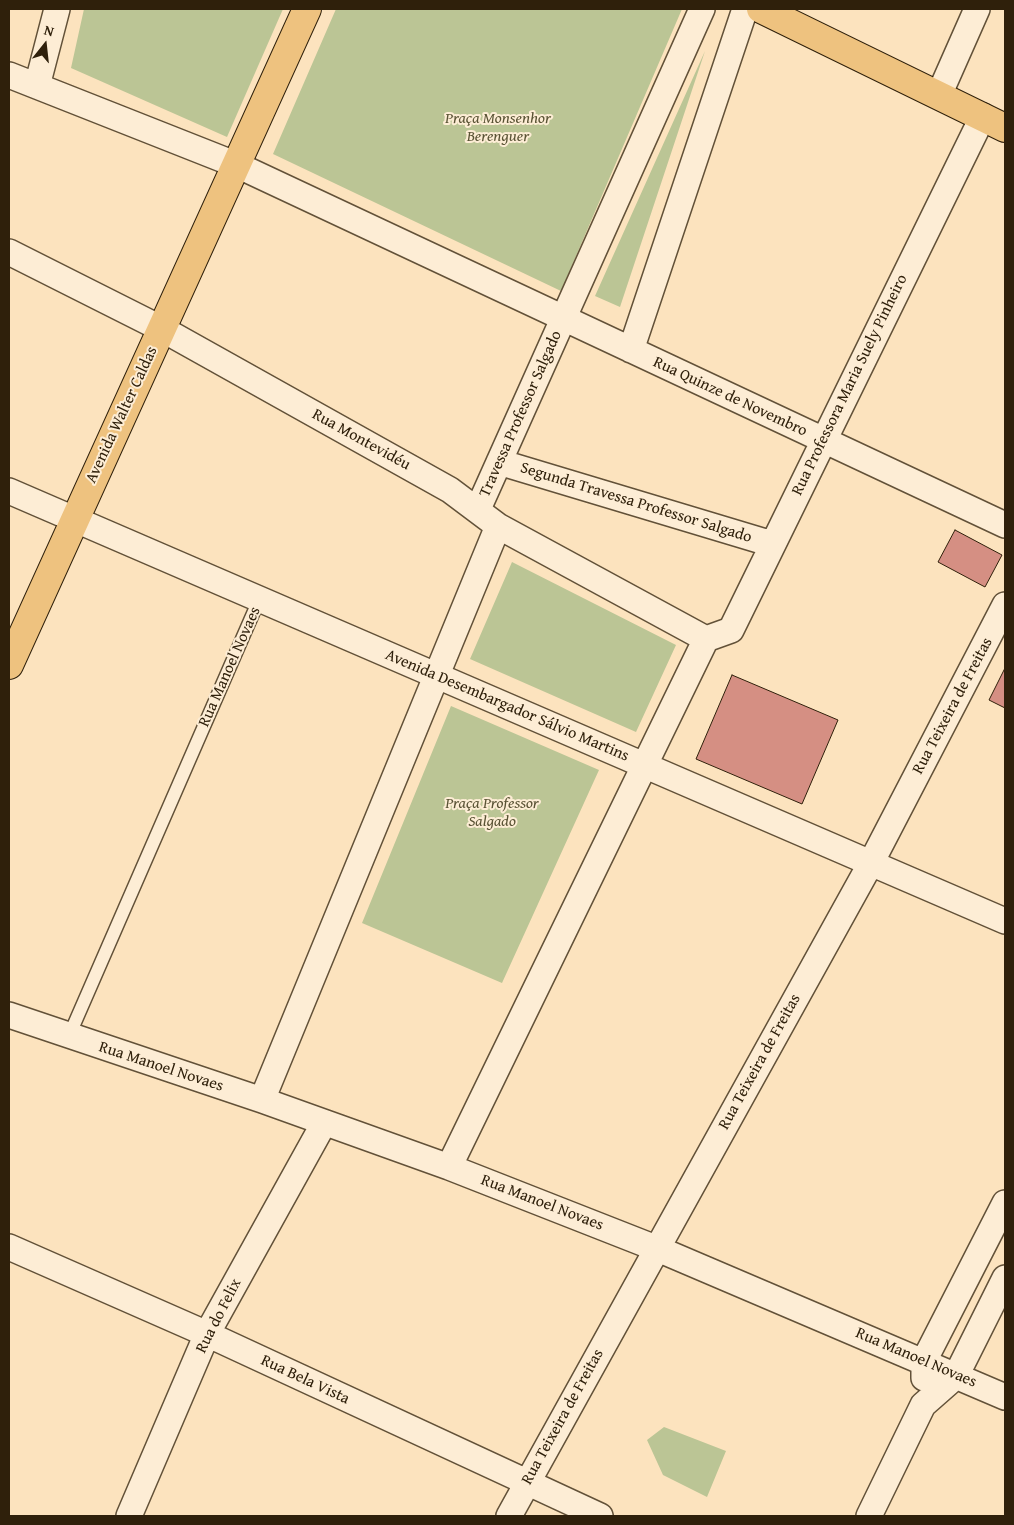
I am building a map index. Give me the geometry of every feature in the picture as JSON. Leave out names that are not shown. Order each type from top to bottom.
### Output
[{"type":"main road","points":[[237,165],[307,9]]},
{"type":"main road","points":[[760,9],[994,122]]},
{"type":"main road","name":"Avenida Walter Caldas","points":[[9,665],[237,165]]},
{"type":"street","points":[[37,86],[56,9]]},
{"type":"street","points":[[9,75],[237,165],[565,319],[702,9]]},
{"type":"street","points":[[631,350],[745,9]]},
{"type":"street","points":[[939,95],[977,9]]},
{"type":"street","name":"Rua Professora Maria Suely Pinheiro","points":[[706,640],[731,630],[822,440],[994,122]]},
{"type":"street","name":"Rua Montevidéu","points":[[9,252],[162,329],[450,490],[478,509],[498,526],[706,640]]},
{"type":"street","name":"Rua Quinze de Novembro","points":[[565,319],[1005,525]]},
{"type":"street","name":"Travessa Professor Salgado","points":[[478,509],[565,319]]},
{"type":"street","name":"Segunda Travessa Professor Salgado","points":[[500,462],[772,544]]},
{"type":"street","name":"Avenida Desembargador Sálvio Martins","points":[[9,491],[75,518],[260,600],[437,674],[645,766],[872,861],[1005,921]]},
{"type":"street","points":[[262,1100],[498,526]]},
{"type":"street","name":"Rua Teixeira de Freitas","points":[[509,1516],[872,861],[1005,605]]},
{"type":"street","points":[[449,1167],[706,640]]},
{"type":"street","name":"Rua Manoel Novaes","points":[[9,1015],[262,1100],[449,1167],[658,1248],[1005,1397]]},
{"type":"street","name":"Rua do Felix","points":[[130,1516],[207,1334],[324,1123]]},
{"type":"street","points":[[923,1405],[924,1361],[1005,1203]]},
{"type":"street","name":"Rua Bela Vista","points":[[9,1246],[207,1334],[600,1516]]},
{"type":"street","points":[[869,1516],[923,1405],[956,1376],[1005,1278]]},
{"type":"lane","name":"Rua Manoel Novaes","points":[[68,1036],[260,600]]},
{"type":"green space","points":[[84,9],[283,9],[227,137],[71,68]]},
{"type":"green space","name":"Praça Monsenhor Berenguer","points":[[336,9],[682,9],[561,291],[273,154]]},
{"type":"green space","points":[[705,51],[620,307],[595,296]]},
{"type":"green space","points":[[512,562],[676,645],[636,732],[470,659]]},
{"type":"green space","name":"Praça Professor Salgado","points":[[451,706],[599,770],[502,983],[362,923]]},
{"type":"green space","points":[[664,1427],[726,1451],[707,1497],[663,1475],[647,1440]]},
{"type":"building","points":[[955,530],[1002,555],[985,587],[938,562]]},
{"type":"building","points":[[1005,668],[1005,708],[989,700]]},
{"type":"building","points":[[732,675],[838,720],[802,804],[696,759]]}]
